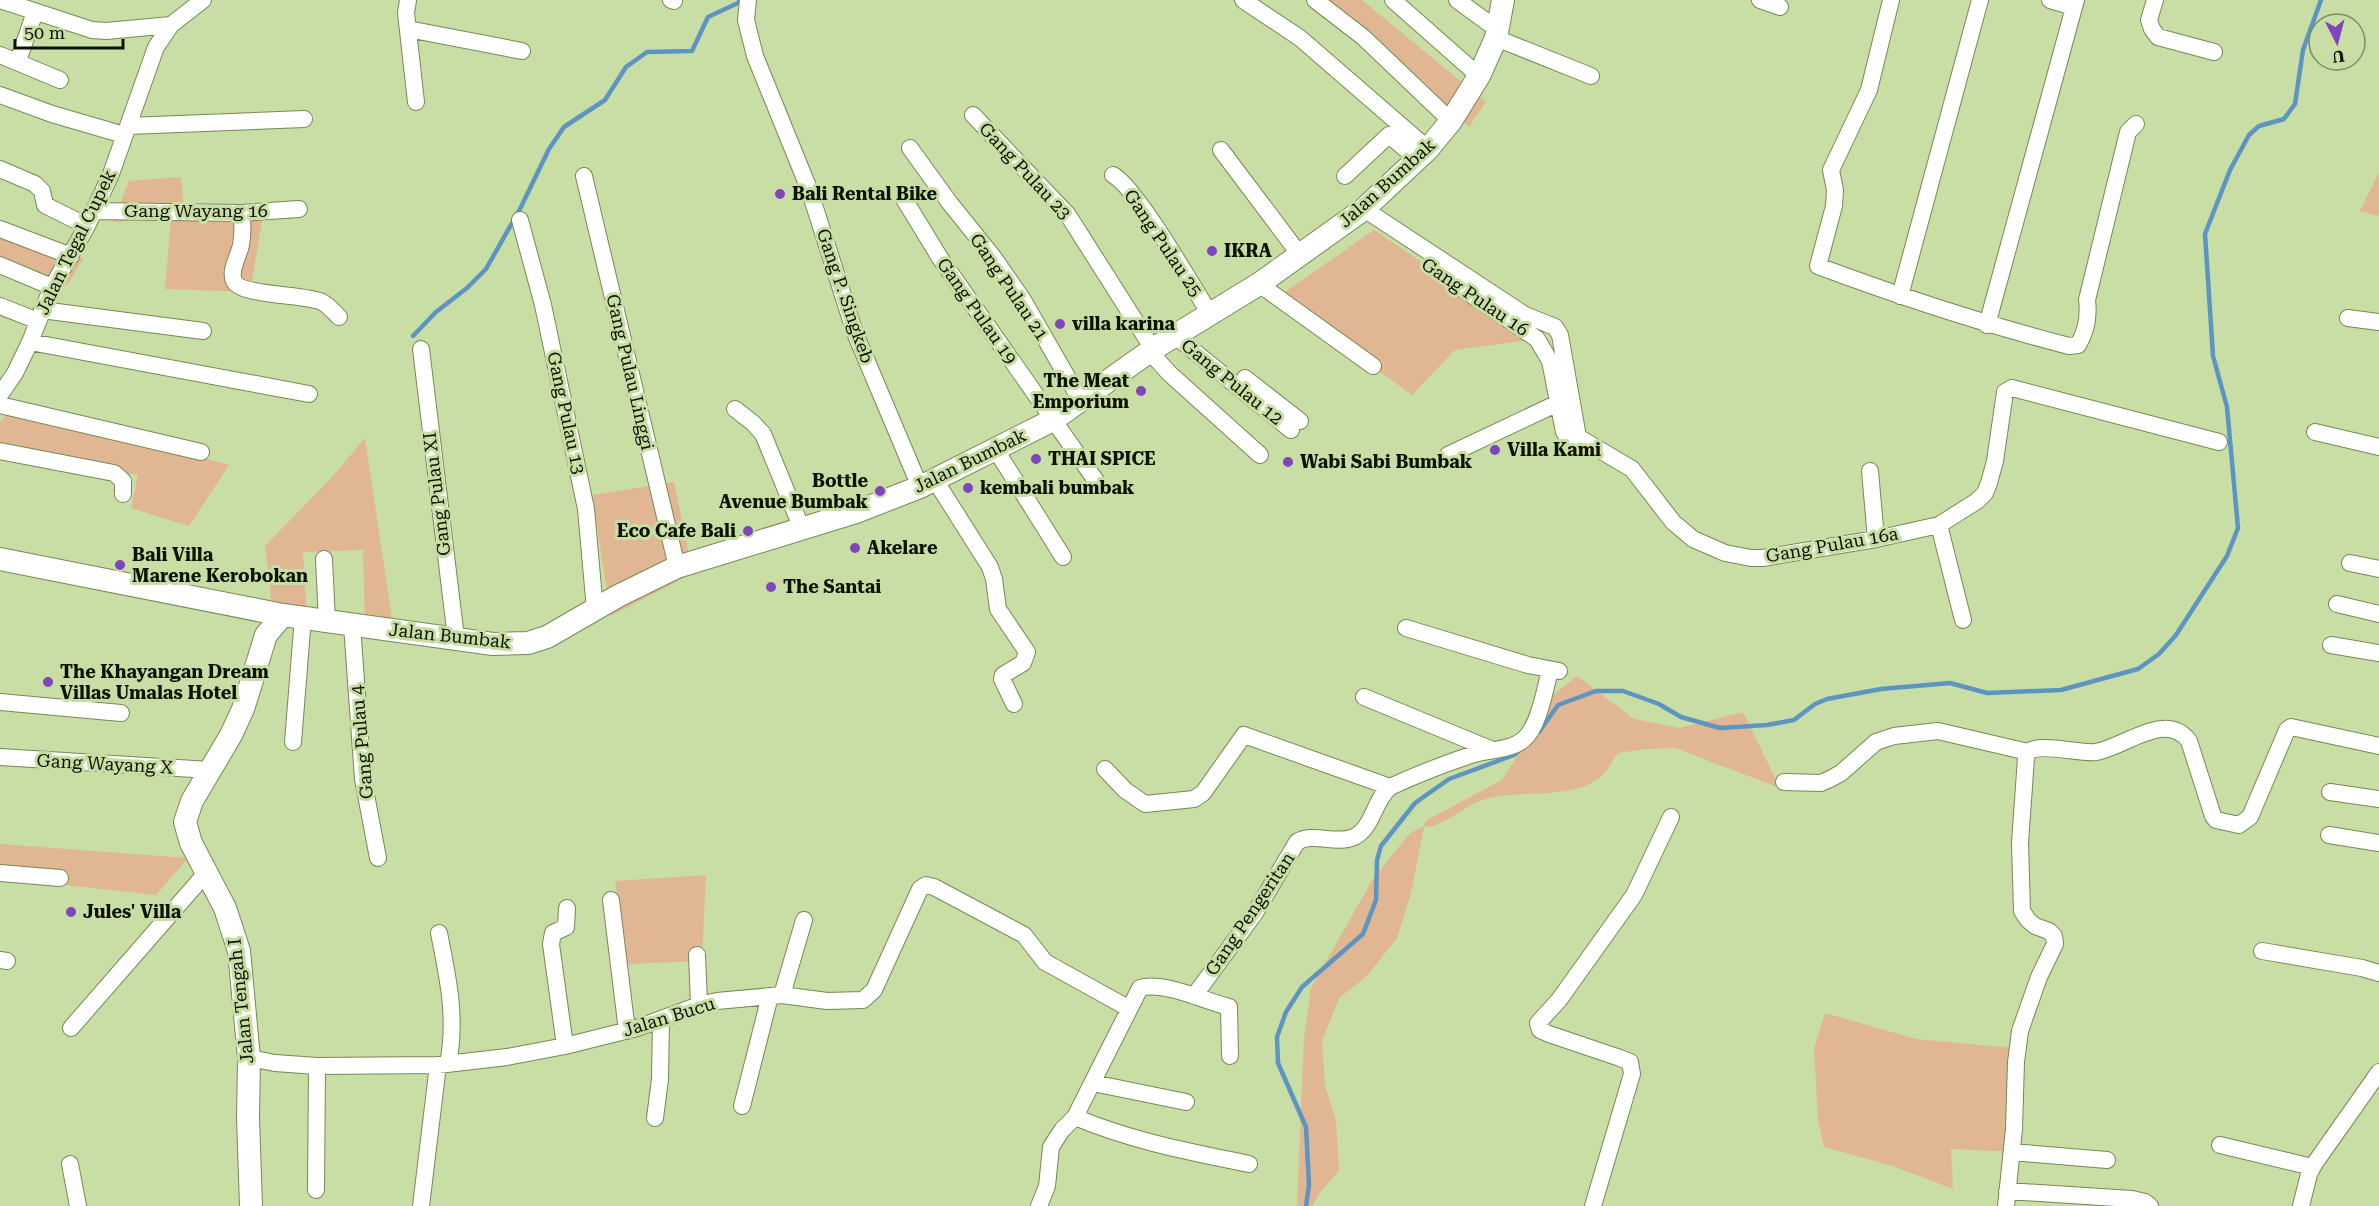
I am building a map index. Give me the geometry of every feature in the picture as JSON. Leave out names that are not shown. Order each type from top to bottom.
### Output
[{"type":"street","points":[[0,0],[92,30],[106,31],[171,25]]},
{"type":"street","name":"Jalan Tegal Cupek","points":[[0,395],[15,373],[52,287],[87,226],[111,174],[156,48],[171,25],[203,0]]},
{"type":"street","points":[[408,0],[406,13],[416,102]]},
{"type":"street","name":"Gang P. Singkeb","points":[[748,0],[746,20],[755,56],[809,189],[855,333],[928,483],[990,567],[998,609],[1027,652],[1023,663],[1002,679],[1014,704]]},
{"type":"street","points":[[1244,0],[1300,38],[1423,154]]},
{"type":"street","points":[[1315,0],[1363,37],[1451,121]]},
{"type":"street","points":[[1393,0],[1479,76]]},
{"type":"street","points":[[1457,0],[1497,34],[1591,76]]},
{"type":"street","name":"Jalan Bumbak","points":[[293,616],[494,644],[528,643],[547,637],[677,567],[856,512],[928,483],[996,450],[1053,420],[1151,350],[1259,284],[1360,212],[1423,154],[1451,121],[1479,76],[1497,34],[1503,0]]},
{"type":"street","points":[[1760,0],[1780,7]]},
{"type":"street","points":[[1891,0],[1869,90],[1831,170],[1835,190],[1834,206],[1818,266],[1987,325],[2069,346],[2078,345],[2083,336],[2088,312],[2087,300],[2128,132],[2136,124]]},
{"type":"street","points":[[1900,296],[1980,0]]},
{"type":"street","points":[[1987,325],[2075,4],[2050,0]]},
{"type":"street","points":[[2155,0],[2149,20],[2158,37],[2214,52]]},
{"type":"street","points":[[18,61],[35,12]]},
{"type":"street","points":[[408,29],[522,51]]},
{"type":"street","points":[[0,55],[60,80]]},
{"type":"street","points":[[0,95],[52,114],[126,131],[304,119]]},
{"type":"street","name":"Gang Pulau 23","points":[[973,115],[1068,214],[1151,350],[1170,374],[1260,454]]},
{"type":"street","points":[[1346,176],[1389,135],[1423,154]]},
{"type":"street","name":"Gang Pulau 21","points":[[910,148],[1023,300],[1081,400]]},
{"type":"street","points":[[1221,150],[1300,255]]},
{"type":"street","points":[[0,169],[35,184],[42,191],[45,205],[87,226]]},
{"type":"street","name":"Gang Pulau 25","points":[[1113,175],[1122,181],[1145,212],[1210,314]]},
{"type":"street","name":"Gang Pulau Linggi","points":[[584,176],[677,567]]},
{"type":"street","name":"Gang Pulau 19","points":[[904,199],[940,258],[1101,488]]},
{"type":"street","name":"Gang Wayang 16","points":[[94,211],[241,213],[299,208]]},
{"type":"street","name":"Gang Pulau 16","points":[[1360,212],[1537,339],[1550,361],[1564,432],[1568,437]]},
{"type":"street","name":"Gang Pulau 16a","points":[[1360,212],[1525,315],[1555,327],[1560,334],[1578,438],[1632,468],[1673,522],[1692,539],[1718,550],[1751,558],[1824,549],[1939,525]]},
{"type":"street","points":[[241,213],[243,232],[233,272],[234,281],[239,287],[251,291],[312,298],[324,303],[339,317]]},
{"type":"street","name":"Gang Pulau 13","points":[[520,219],[543,305],[584,497],[594,610]]},
{"type":"street","points":[[0,228],[71,256]]},
{"type":"street","points":[[0,265],[52,287]]},
{"type":"street","points":[[1259,284],[1373,366]]},
{"type":"street","points":[[0,306],[40,315],[203,331]]},
{"type":"street","points":[[2348,318],[2379,322]]},
{"type":"street","name":"Gang Pulau 12","points":[[1178,332],[1295,425]]},
{"type":"street","points":[[30,342],[309,394]]},
{"type":"street","name":"Gang Pulau XI","points":[[420,349],[456,638]]},
{"type":"street","points":[[1963,620],[1939,525],[1985,493],[1995,461],[2005,392],[2012,388],[2219,442]]},
{"type":"street","points":[[1448,455],[1558,403]]},
{"type":"street","points":[[0,405],[201,452]]},
{"type":"street","points":[[735,409],[763,434],[801,529]]},
{"type":"street","points":[[2315,432],[2379,447]]},
{"type":"street","points":[[996,450],[1063,557]]},
{"type":"street","points":[[0,451],[114,473],[123,481],[123,494]]},
{"type":"street","points":[[1870,471],[1876,539]]},
{"type":"street","points":[[0,559],[293,616],[293,742]]},
{"type":"street","points":[[324,559],[327,621]]},
{"type":"street","points":[[2350,563],[2379,569]]},
{"type":"street","points":[[2337,604],[2379,614]]},
{"type":"street","name":"Jalan Tengah I","points":[[251,1206],[248,1128],[249,1058],[239,951],[225,908],[191,843],[185,822],[192,801],[231,735],[243,709],[266,635],[293,616]]},
{"type":"street","name":"Gang Pulau 4","points":[[352,625],[363,779],[378,858]]},
{"type":"street","points":[[1104,770],[1125,790],[1145,804],[1194,799],[1203,793],[1244,735],[1390,787],[1445,764],[1490,749],[1515,745],[1530,733],[1555,671],[1406,628]]},
{"type":"street","points":[[2331,645],[2379,653]]},
{"type":"street","points":[[1364,697],[1490,749]]},
{"type":"street","points":[[0,702],[120,712]]},
{"type":"street","points":[[1784,783],[1821,783],[1841,773],[1876,742],[1894,736],[1945,732],[2028,752],[2038,748],[2084,753],[2097,752],[2151,732],[2172,728],[2185,735],[2189,741],[2213,816],[2216,820],[2239,825],[2250,817],[2287,730],[2291,727],[2379,746]]},
{"type":"street","points":[[2028,752],[2020,843],[2022,911],[2035,926],[2049,931],[2054,936],[2055,944],[2039,977],[2020,1031],[2016,1062],[2012,1152],[2006,1199],[2132,1199],[2145,1202],[2150,1206]]},
{"type":"street","name":"Gang Wayang X","points":[[0,757],[210,770]]},
{"type":"street","name":"Gang Pengeritan","points":[[1194,996],[1255,913],[1298,842],[1309,838],[1326,840],[1354,836],[1362,831],[1381,794],[1390,787]]},
{"type":"street","points":[[2330,792],[2379,799]]},
{"type":"street","points":[[1593,1206],[1632,1074],[1632,1067],[1630,1062],[1540,1030],[1538,1023],[1559,1000],[1634,895],[1671,817]]},
{"type":"street","points":[[2329,835],[2379,843]]},
{"type":"street","points":[[71,1028],[207,872]]},
{"type":"street","points":[[0,873],[60,878]]},
{"type":"street","name":"Jalan Bucu","points":[[249,1058],[275,1063],[316,1066],[443,1065],[507,1057],[566,1046],[627,1031],[699,1005],[776,995],[852,1002],[863,1000],[870,996],[920,889],[926,885],[934,887],[1024,935],[1045,962],[1128,1008]]},
{"type":"street","points":[[611,900],[627,1031]]},
{"type":"street","points":[[566,1046],[551,944],[553,933],[566,927],[567,908]]},
{"type":"street","points":[[742,1106],[776,995],[804,920]]},
{"type":"street","points":[[421,1206],[443,1065],[453,1030],[453,1011],[439,933]]},
{"type":"street","points":[[2262,951],[2379,973]]},
{"type":"street","points":[[697,955],[699,1005]]},
{"type":"street","name":"Gang Pengeritan","points":[[1039,1206],[1047,1186],[1051,1148],[1062,1130],[1075,1118],[1140,988],[1163,989],[1194,996],[1230,1009],[1230,1056]]},
{"type":"street","points":[[655,1118],[660,1079],[661,1020]]},
{"type":"street","points":[[316,1066],[316,1190]]},
{"type":"street","points":[[2301,1206],[2312,1167],[2379,1072]]},
{"type":"street","points":[[1093,1083],[1186,1102]]},
{"type":"street","points":[[1075,1118],[1168,1147],[1250,1164]]},
{"type":"street","points":[[2220,1145],[2312,1167]]},
{"type":"street","points":[[2012,1152],[2107,1160]]},
{"type":"street","points":[[70,1164],[78,1206]]},
{"type":"shaded area","points":[[1322,0],[1362,0],[1486,102],[1469,127]]},
{"type":"shaded area","points":[[2379,172],[2379,216],[2360,211]]},
{"type":"shaded area","points":[[181,177],[185,218],[263,215],[250,292],[165,289],[171,218],[113,222],[129,181]]},
{"type":"shaded area","points":[[0,224],[83,258],[67,286],[0,255]]},
{"type":"shaded area","points":[[1374,230],[1537,339],[1455,350],[1412,395],[1276,298]]},
{"type":"shaded area","points":[[13,408],[134,438],[229,465],[189,526],[131,508],[138,475],[0,452],[0,422]]},
{"type":"shaded area","points":[[365,438],[394,632],[365,627],[363,550],[303,552],[307,619],[273,615],[265,546],[332,477]]},
{"type":"shaded area","points":[[674,482],[693,573],[611,616],[592,495]]},
{"type":"shaded area","points":[[1577,676],[1634,719],[1679,728],[1743,712],[1780,788],[1675,748],[1645,749],[1618,753],[1601,777],[1584,786],[1555,792],[1492,798],[1477,802],[1438,824],[1424,827],[1411,893],[1397,938],[1367,976],[1339,998],[1322,1042],[1325,1085],[1336,1121],[1339,1171],[1321,1191],[1312,1206],[1297,1206],[1304,1038],[1311,988],[1373,879],[1410,833],[1423,827],[1427,820],[1502,780],[1552,696]]},
{"type":"shaded area","points":[[0,844],[188,858],[156,895],[0,878]]},
{"type":"shaded area","points":[[706,875],[702,961],[627,964],[615,881]]},
{"type":"shaded area","points":[[1825,1013],[1916,1039],[2012,1048],[2014,1152],[1951,1149],[1953,1189],[1893,1166],[1824,1147],[1818,1120],[1814,1049]]},
{"type":"waterway","points":[[413,336],[436,312],[467,288],[486,269],[520,209],[549,149],[564,127],[605,100],[626,67],[647,52],[692,51],[708,17],[740,0]]},
{"type":"waterway","points":[[1539,732],[1558,705],[1596,691],[1623,691],[1659,704],[1681,717],[1720,728],[1767,725],[1794,720],[1815,704],[1827,699],[1881,689],[1950,683],[1987,693],[2061,690],[2138,669],[2159,654],[2176,635],[2227,556],[2238,528],[2227,407],[2213,356],[2205,234],[2230,170],[2249,135],[2259,126],[2284,119],[2295,104],[2303,50],[2321,0]]},
{"type":"waterway","points":[[1306,1206],[1309,1185],[1306,1127],[1278,1063],[1277,1037],[1286,1012],[1302,987],[1363,934],[1376,900],[1377,860],[1381,846],[1415,803],[1449,779],[1514,755],[1520,750]]},
{"type":"place","name":"Bali Rental Bike","points":[[780,194]]},
{"type":"place","name":"IKRA","points":[[1212,251]]},
{"type":"place","name":"villa karina","points":[[1060,324]]},
{"type":"place","name":"The Meat Emporium","points":[[1141,391]]},
{"type":"place","name":"Villa Kami","points":[[1495,450]]},
{"type":"place","name":"THAI SPICE","points":[[1036,459]]},
{"type":"place","name":"Wabi Sabi Bumbak","points":[[1288,462]]},
{"type":"place","name":"kembali bumbak","points":[[968,488]]},
{"type":"place","name":"Bottle Avenue Bumbak","points":[[880,491]]},
{"type":"place","name":"Eco Cafe Bali","points":[[748,531]]},
{"type":"place","name":"Akelare","points":[[855,548]]},
{"type":"place","name":"Bali Villa Marene Kerobokan","points":[[120,565]]},
{"type":"place","name":"The Santai","points":[[771,587]]},
{"type":"place","name":"The Khayangan Dream Villas Umalas Hotel","points":[[48,682]]},
{"type":"place","name":"Jules' Villa","points":[[71,912]]}]
